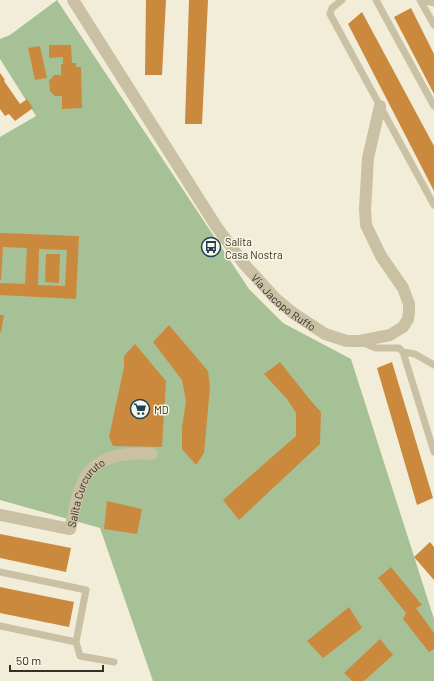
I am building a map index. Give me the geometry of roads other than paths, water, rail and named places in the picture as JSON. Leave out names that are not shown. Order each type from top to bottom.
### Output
[{"type":"street","name":"Via Jacopo Ruffo","points":[[73,0],[216,226],[244,264],[275,298],[293,313],[325,334],[348,341],[360,341],[390,335],[403,327],[408,319],[409,312],[409,304],[403,288],[381,256],[366,225],[365,209],[368,158],[380,106]]},
{"type":"street","name":"Salita Curcuruto","points":[[0,515],[70,529],[79,492],[89,472],[106,459],[117,455],[130,453],[152,454]]},
{"type":"lane","points":[[342,0],[332,8],[330,14],[434,205]]},
{"type":"lane","points":[[376,0],[434,106]]},
{"type":"lane","points":[[422,0],[434,3]]},
{"type":"lane","points":[[422,0],[434,25]]},
{"type":"lane","points":[[360,341],[376,348],[399,348],[403,352],[434,452]]},
{"type":"lane","points":[[403,352],[415,354],[434,365]]},
{"type":"lane","points":[[0,572],[86,590],[76,642],[80,656],[114,662]]},
{"type":"lane","points":[[0,626],[76,642]]},
{"type":"place","name":"Salita Casa Nostra","points":[[211,247]]},
{"type":"place","name":"MD","points":[[140,409]]}]
